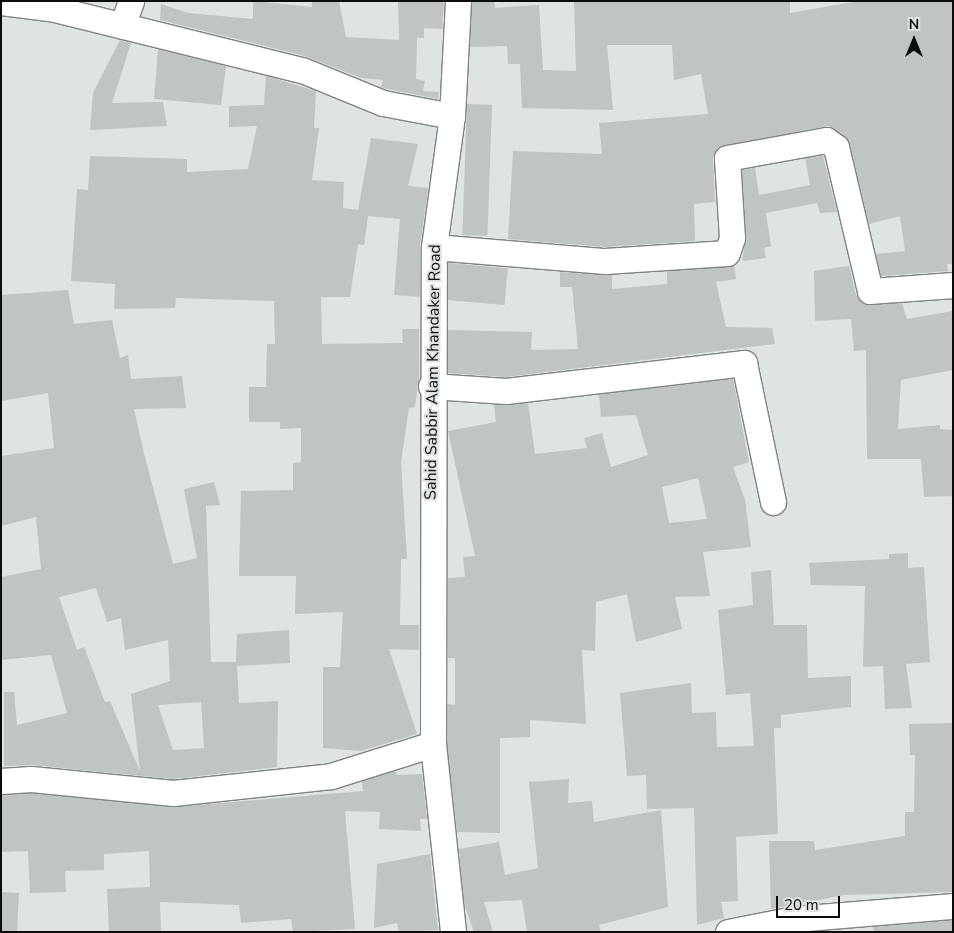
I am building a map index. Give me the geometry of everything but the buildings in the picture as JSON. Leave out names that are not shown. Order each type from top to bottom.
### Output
[{"type":"street","points":[[122,26],[131,1]]},
{"type":"street","name":"Sahid Sabbir Alam Khandaker Road","points":[[453,932],[433,744],[431,386],[434,247],[452,116],[458,1]]},
{"type":"street","points":[[1,2],[122,26],[302,70],[383,103],[452,116]]},
{"type":"street","points":[[434,247],[605,260],[727,254],[732,238],[727,158],[826,140],[836,147],[870,291],[953,285]]},
{"type":"street","points":[[431,386],[506,392],[744,363],[773,502]]},
{"type":"street","points":[[1,781],[30,779],[173,793],[331,776],[433,744]]},
{"type":"street","points":[[728,932],[794,919],[953,906]]}]
